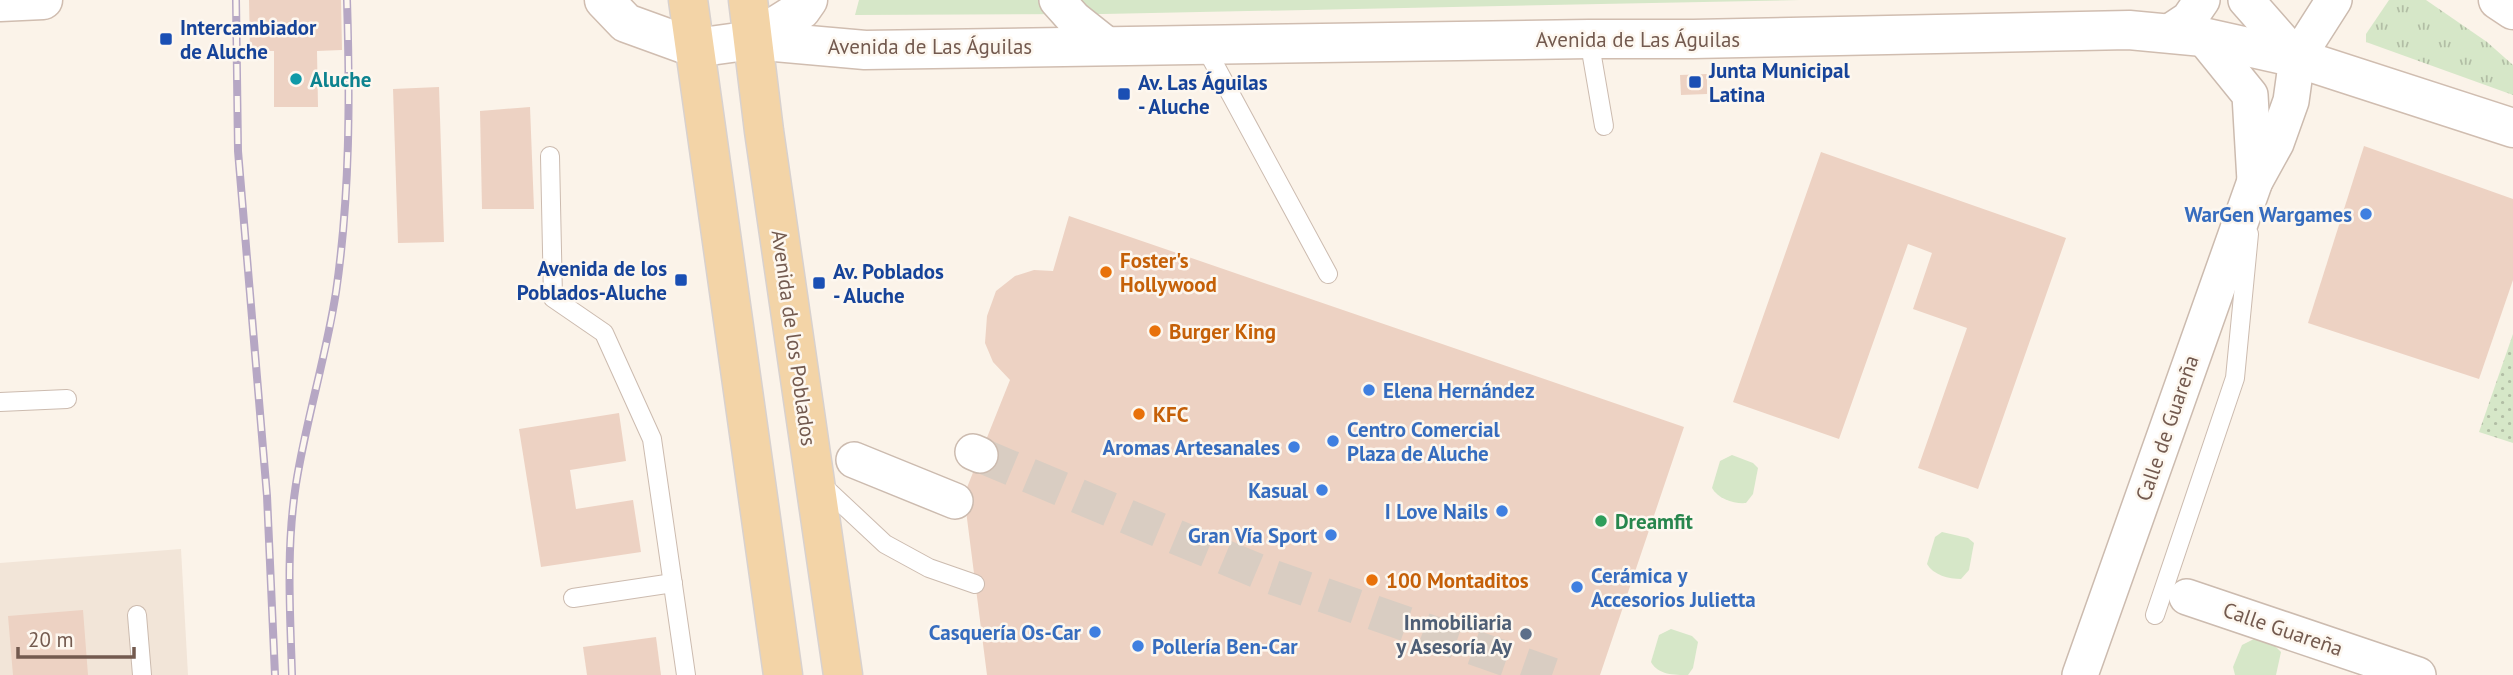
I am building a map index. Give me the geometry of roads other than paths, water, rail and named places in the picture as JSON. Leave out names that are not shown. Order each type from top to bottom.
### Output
[{"type":"main road","points":[[688,0],[783,675]]},
{"type":"main road","name":"Avenida de los Poblados","points":[[748,0],[764,131],[843,675]]},
{"type":"street","points":[[0,2],[43,0]]},
{"type":"street","name":"Avenida de Las Águilas","points":[[582,0],[615,11],[695,48],[753,40],[865,50],[1693,39],[2129,30],[2185,35],[2297,58],[2513,128]]},
{"type":"street","name":"Avenida de Las Águilas","points":[[753,40],[801,10],[807,0]]},
{"type":"street","points":[[1057,0],[1074,19],[1108,46]]},
{"type":"street","points":[[2185,35],[2189,19],[2202,0]]},
{"type":"street","points":[[2246,0],[2297,58],[2334,0]]},
{"type":"street","points":[[2498,0],[2513,10]]},
{"type":"street","name":"Calle de Guareña","points":[[2185,35],[2249,95],[2255,181]]},
{"type":"street","name":"Calle de Guareña","points":[[2080,675],[2255,181],[2276,143],[2291,101],[2297,58]]},
{"type":"street","points":[[855,460],[956,502]]},
{"type":"street","name":"Calle Guareña","points":[[2187,597],[2418,675]]},
{"type":"lane","points":[[1589,39],[1604,126]]},
{"type":"lane","points":[[1205,45],[1328,274]]},
{"type":"lane","points":[[550,156],[553,298],[604,333],[652,439],[686,675]]},
{"type":"lane","points":[[2155,615],[2235,378],[2255,181]]},
{"type":"lane","points":[[0,402],[66,399]]},
{"type":"lane","points":[[814,476],[837,501],[885,544],[929,568],[975,584]]},
{"type":"lane","points":[[573,598],[673,583]]},
{"type":"lane","points":[[137,615],[142,675]]},
{"type":"tunnel","points":[[980,455],[1272,577],[1552,675]]},
{"type":"railway","points":[[236,0],[238,151],[267,496],[275,675]]},
{"type":"railway","points":[[292,675],[290,580],[293,508],[300,460],[332,316],[341,256],[349,109],[347,0]]},
{"type":"place","name":"Intercambiador de Aluche","points":[[166,39]]},
{"type":"place","name":"Aluche","points":[[296,79]]},
{"type":"place","name":"Junta Municipal Latina","points":[[1695,82]]},
{"type":"place","name":"Av. Las Águilas - Aluche","points":[[1124,94]]},
{"type":"place","name":"WarGen Wargames","points":[[2366,214]]},
{"type":"place","name":"Foster's Hollywood","points":[[1106,272]]},
{"type":"place","name":"Avenida de los Poblados-Aluche","points":[[681,280]]},
{"type":"place","name":"Av. Poblados - Aluche","points":[[819,283]]},
{"type":"place","name":"Burger King","points":[[1155,331]]},
{"type":"place","name":"Elena Hernández","points":[[1369,390]]},
{"type":"place","name":"KFC","points":[[1139,414]]},
{"type":"place","name":"Centro Comercial Plaza de Aluche","points":[[1333,441]]},
{"type":"place","name":"Aromas Artesanales","points":[[1294,447]]},
{"type":"place","name":"Kasual","points":[[1322,490]]},
{"type":"place","name":"I Love Nails","points":[[1502,511]]},
{"type":"place","name":"Dreamfit","points":[[1601,521]]},
{"type":"place","name":"Gran Vía Sport","points":[[1331,535]]},
{"type":"place","name":"100 Montaditos","points":[[1372,580]]},
{"type":"place","name":"Cerámica y Accesorios Julietta","points":[[1577,587]]},
{"type":"place","name":"Casquería Os-Car","points":[[1095,632]]},
{"type":"place","name":"Inmobiliaria y Asesoría Ay","points":[[1526,634]]},
{"type":"place","name":"Pollería Ben-Car","points":[[1138,646]]}]
